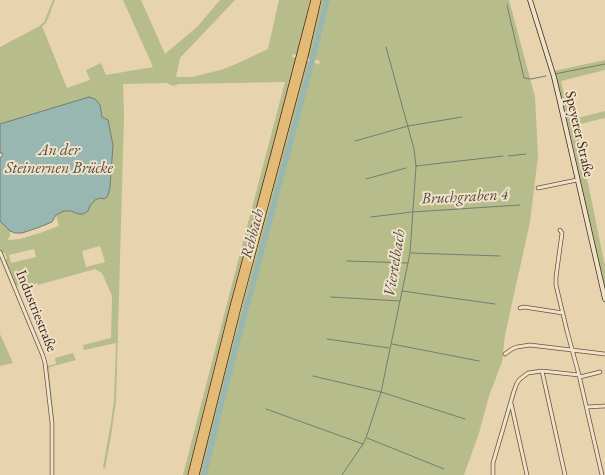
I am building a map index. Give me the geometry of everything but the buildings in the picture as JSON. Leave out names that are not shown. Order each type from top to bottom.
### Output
[{"type":"highway","points":[[191,475],[231,315],[314,0]]},
{"type":"highway","points":[[196,475],[236,314],[305,56],[318,0]]},
{"type":"street","name":"Speyerer Straße","points":[[530,0],[554,77],[605,299]]},
{"type":"street","points":[[538,188],[577,180]]},
{"type":"street","points":[[560,230],[562,233],[556,285],[587,407],[602,475]]},
{"type":"street","name":"Industriestraße","points":[[0,252],[46,364],[52,423],[52,475]]},
{"type":"street","points":[[520,308],[524,307],[563,312]]},
{"type":"street","points":[[505,354],[512,349],[524,345],[530,345],[605,354]]},
{"type":"street","points":[[542,371],[565,475]]},
{"type":"street","points":[[493,475],[493,463],[515,386],[520,379],[528,373],[542,371],[579,376],[600,372]]},
{"type":"street","points":[[511,402],[527,475]]},
{"type":"street","points":[[587,407],[605,406]]},
{"type":"green space","points":[[53,0],[55,0],[46,23],[42,26],[67,88],[90,80],[86,70],[101,63],[106,75],[153,67],[123,0],[141,0],[165,54],[198,26],[220,0],[235,0],[180,58],[176,77],[192,77],[221,70],[268,49],[279,0],[310,0],[297,55],[293,54],[292,57],[296,58],[188,475],[183,475],[285,82],[179,84],[173,86],[167,83],[123,84],[124,116],[116,401],[105,469],[103,467],[114,400],[116,343],[84,350],[83,345],[111,338],[112,296],[102,273],[95,269],[38,285],[37,283],[22,290],[20,285],[16,286],[5,260],[7,259],[5,253],[2,253],[0,248],[0,221],[10,231],[9,240],[20,239],[59,226],[56,215],[64,211],[71,211],[78,214],[88,211],[95,200],[100,198],[104,199],[102,117],[89,97],[0,124],[0,47],[38,27],[44,22]],"holes":[[[100,246],[105,262],[86,267],[82,251]],[[34,249],[36,257],[11,263],[9,255]]]},
{"type":"green space","points":[[322,0],[509,0],[535,97],[538,156],[530,222],[505,335],[502,362],[489,396],[479,433],[464,475],[199,475],[307,61],[319,64],[320,61],[307,58]]},
{"type":"green space","points":[[605,60],[605,70],[561,81],[570,120],[605,111],[605,118],[576,125],[605,266],[605,292],[578,175],[578,168],[554,71]]},
{"type":"green space","points":[[0,334],[13,363],[0,366]]},
{"type":"green space","points":[[73,353],[76,360],[50,367],[49,370],[54,434],[47,366],[56,364],[55,358]]},
{"type":"water","name":"An der Steinernen Brücke","points":[[89,97],[95,99],[100,105],[102,117],[108,120],[113,145],[110,187],[107,197],[104,199],[100,198],[95,200],[88,211],[83,214],[64,211],[56,215],[52,222],[37,228],[22,233],[10,231],[0,221],[0,158],[3,155],[0,153],[0,124]]},
{"type":"waterway","name":"Rehbach","points":[[204,475],[227,381],[327,0]]},
{"type":"waterway","points":[[507,5],[524,78],[531,79],[546,76]]},
{"type":"waterway","name":"Viertelbach","points":[[342,475],[366,438],[381,392],[410,253],[416,166],[414,149],[386,47]]},
{"type":"waterway","points":[[555,74],[605,64]]},
{"type":"waterway","name":"Viertelbach","points":[[355,141],[408,126],[462,117]]},
{"type":"waterway","points":[[508,156],[526,154]]},
{"type":"waterway","points":[[416,166],[503,156]]},
{"type":"waterway","points":[[366,179],[406,168]]},
{"type":"waterway","name":"Bruchgraben 4","points":[[371,217],[412,212],[520,205]]},
{"type":"waterway","points":[[411,253],[500,256]]},
{"type":"waterway","points":[[347,261],[408,263]]},
{"type":"waterway","points":[[402,291],[495,304]]},
{"type":"waterway","points":[[331,297],[400,301]]},
{"type":"waterway","points":[[327,339],[389,348]]},
{"type":"waterway","points":[[392,344],[479,361]]},
{"type":"waterway","points":[[313,376],[381,392],[465,419]]},
{"type":"waterway","points":[[266,409],[363,444]]},
{"type":"waterway","points":[[367,438],[444,469]]}]
